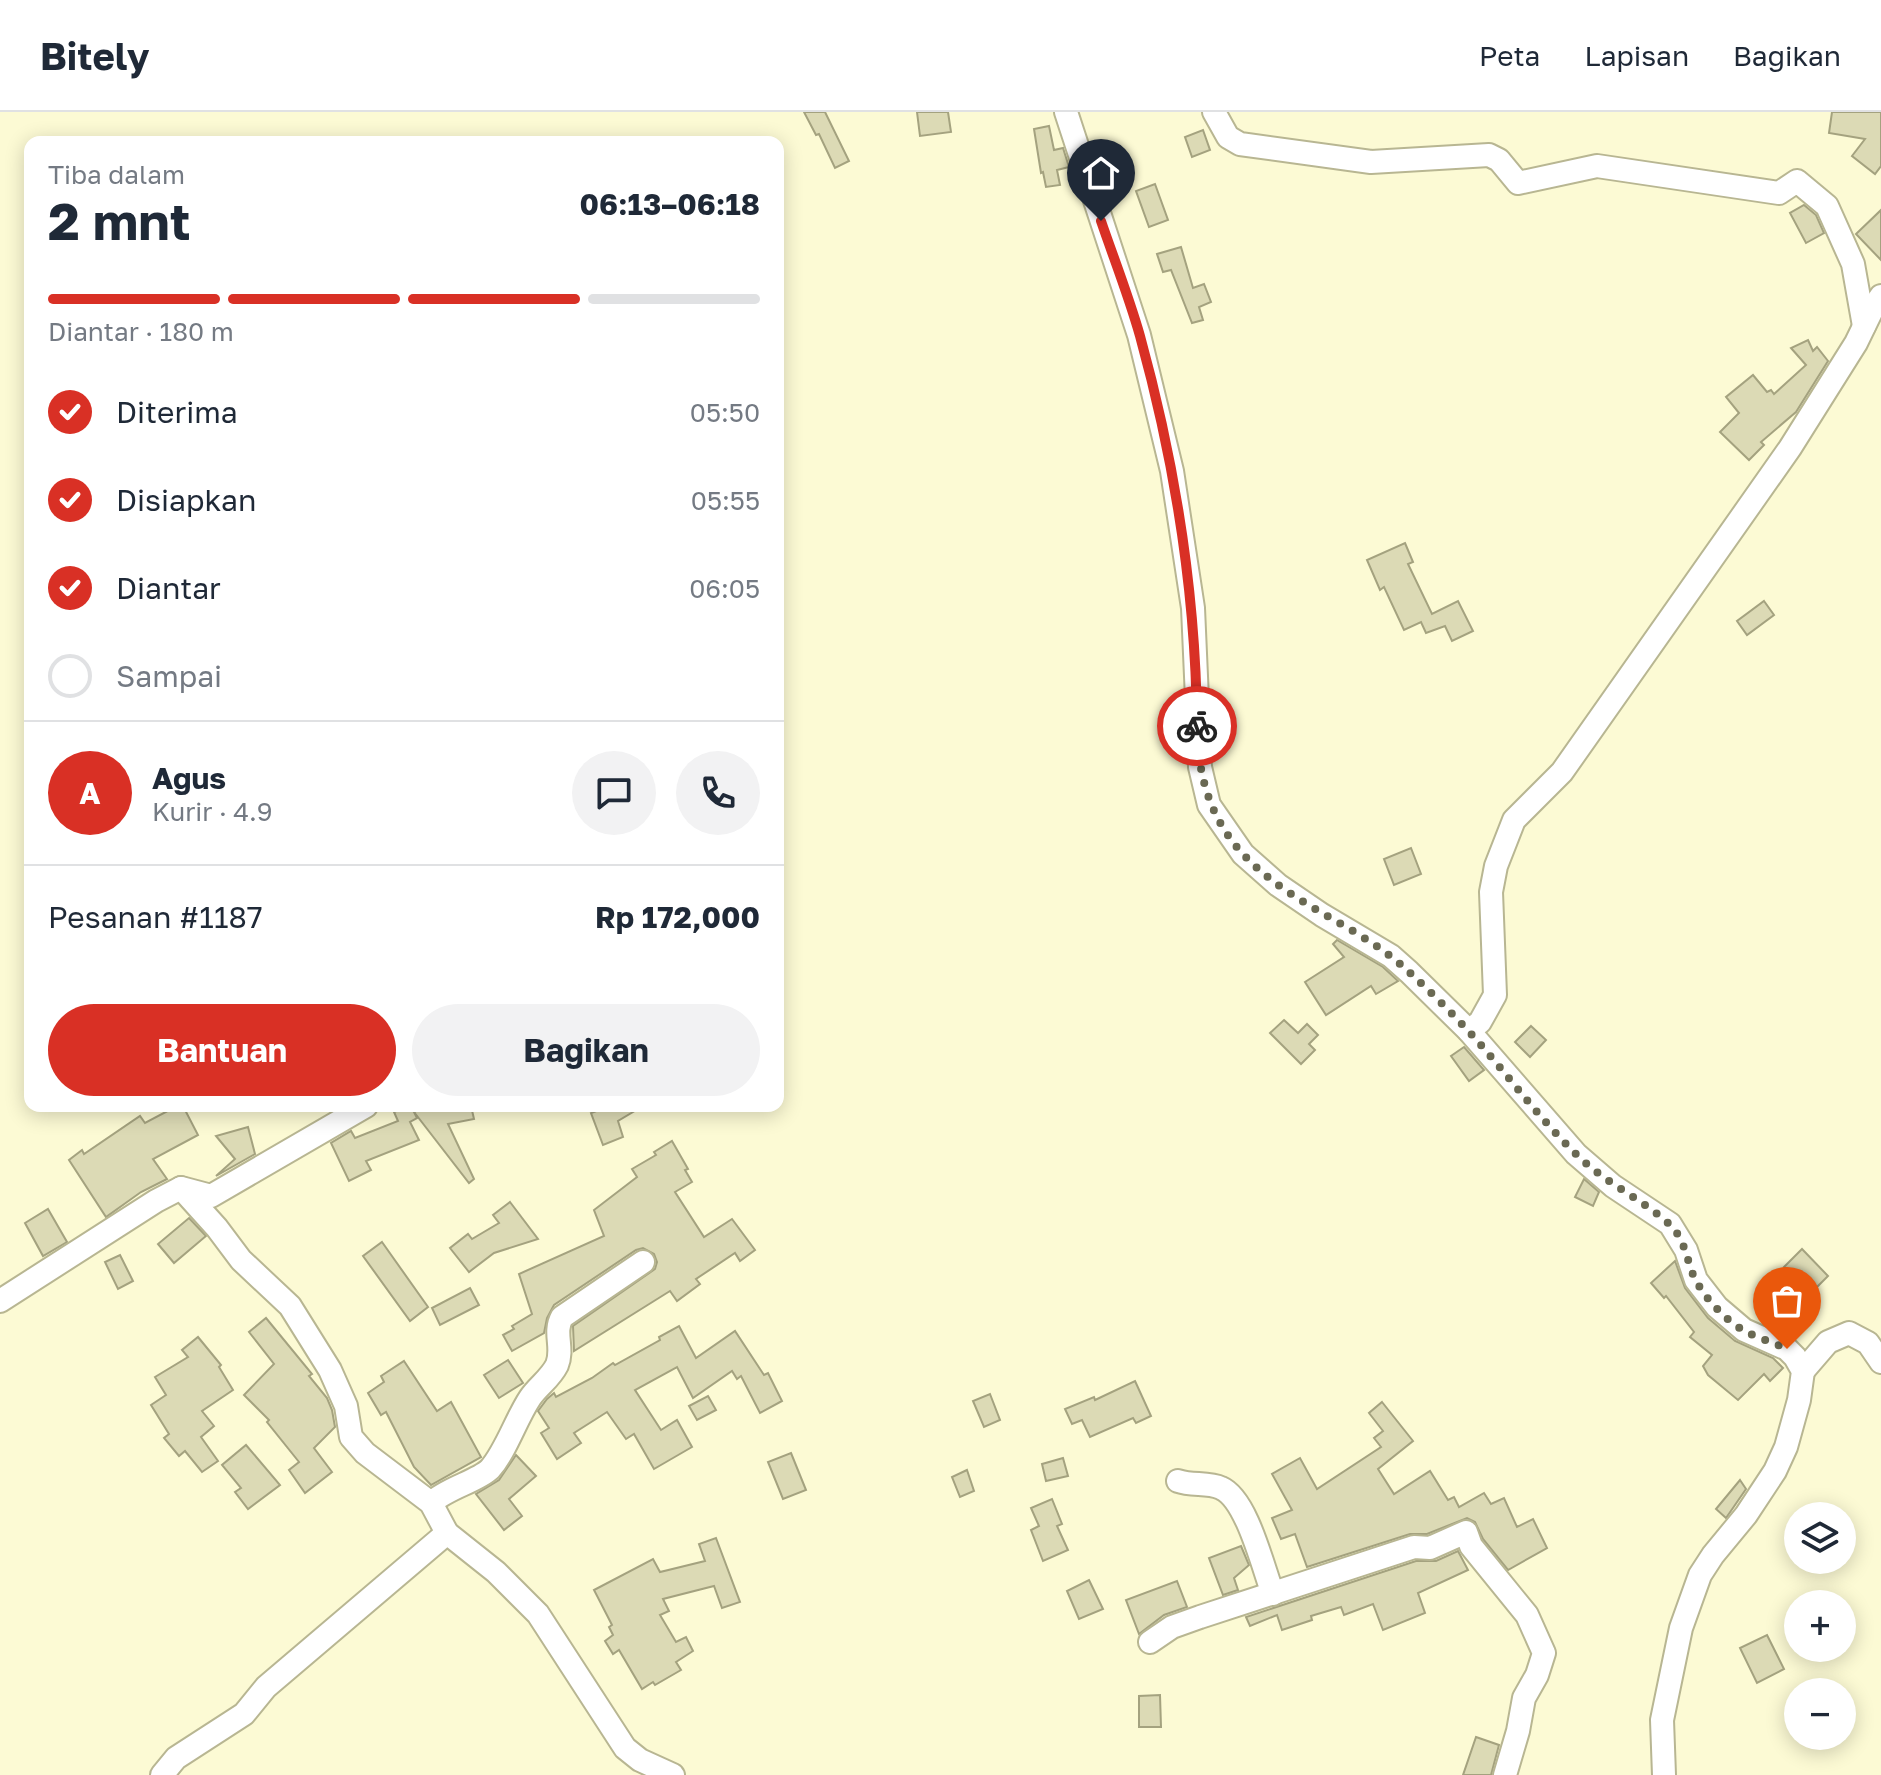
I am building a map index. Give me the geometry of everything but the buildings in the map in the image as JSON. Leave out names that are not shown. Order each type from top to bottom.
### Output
[{"type":"street","points":[[1066,112],[1139,335],[1172,471],[1193,608],[1200,767],[1209,805],[1229,837],[1260,871],[1322,915],[1391,956],[1469,1031],[1576,1154],[1613,1186],[1670,1224],[1686,1250],[1696,1280],[1717,1307],[1744,1330],[1787,1349],[1803,1371]]},
{"type":"street","points":[[1214,112],[1228,137],[1240,144],[1371,162],[1489,155],[1499,160],[1518,183],[1597,166],[1779,193],[1797,181],[1827,206],[1875,308],[1790,448],[1562,772],[1514,820],[1496,866],[1491,892],[1495,995],[1480,1022],[1469,1031]]},
{"type":"street","points":[[0,1301],[156,1201],[181,1188],[211,1196],[356,1112]]},
{"type":"street","points":[[181,1188],[241,1260],[290,1306],[330,1370],[346,1406],[351,1437],[365,1453],[431,1503],[447,1533],[496,1572],[538,1614],[625,1748],[640,1760],[673,1775]]},
{"type":"street","points":[[431,1503],[441,1493],[489,1470],[531,1396],[550,1377],[558,1363],[557,1325],[562,1317],[643,1262]]},
{"type":"street","points":[[1664,1775],[1662,1720],[1681,1628],[1700,1575],[1775,1471],[1792,1424],[1803,1371],[1828,1342],[1849,1333],[1868,1343],[1881,1362]]},
{"type":"street","points":[[1178,1481],[1215,1485],[1231,1494],[1243,1513],[1273,1594]]},
{"type":"street","points":[[1150,1642],[1172,1627],[1414,1547],[1430,1548],[1466,1532],[1471,1546],[1527,1615],[1544,1653],[1537,1675],[1524,1698],[1505,1775]]},
{"type":"street","points":[[162,1775],[176,1758],[244,1714],[271,1682],[447,1533]]},
{"type":"way so far","points":[[1197,726],[1203,787],[1209,805],[1243,854],[1278,885],[1391,956],[1409,972],[1469,1031],[1576,1154],[1613,1186],[1670,1224],[1680,1237],[1696,1280],[1730,1321],[1787,1349]]},
{"type":"route","points":[[1101,221],[1139,335],[1166,439],[1193,608],[1197,726]]}]
